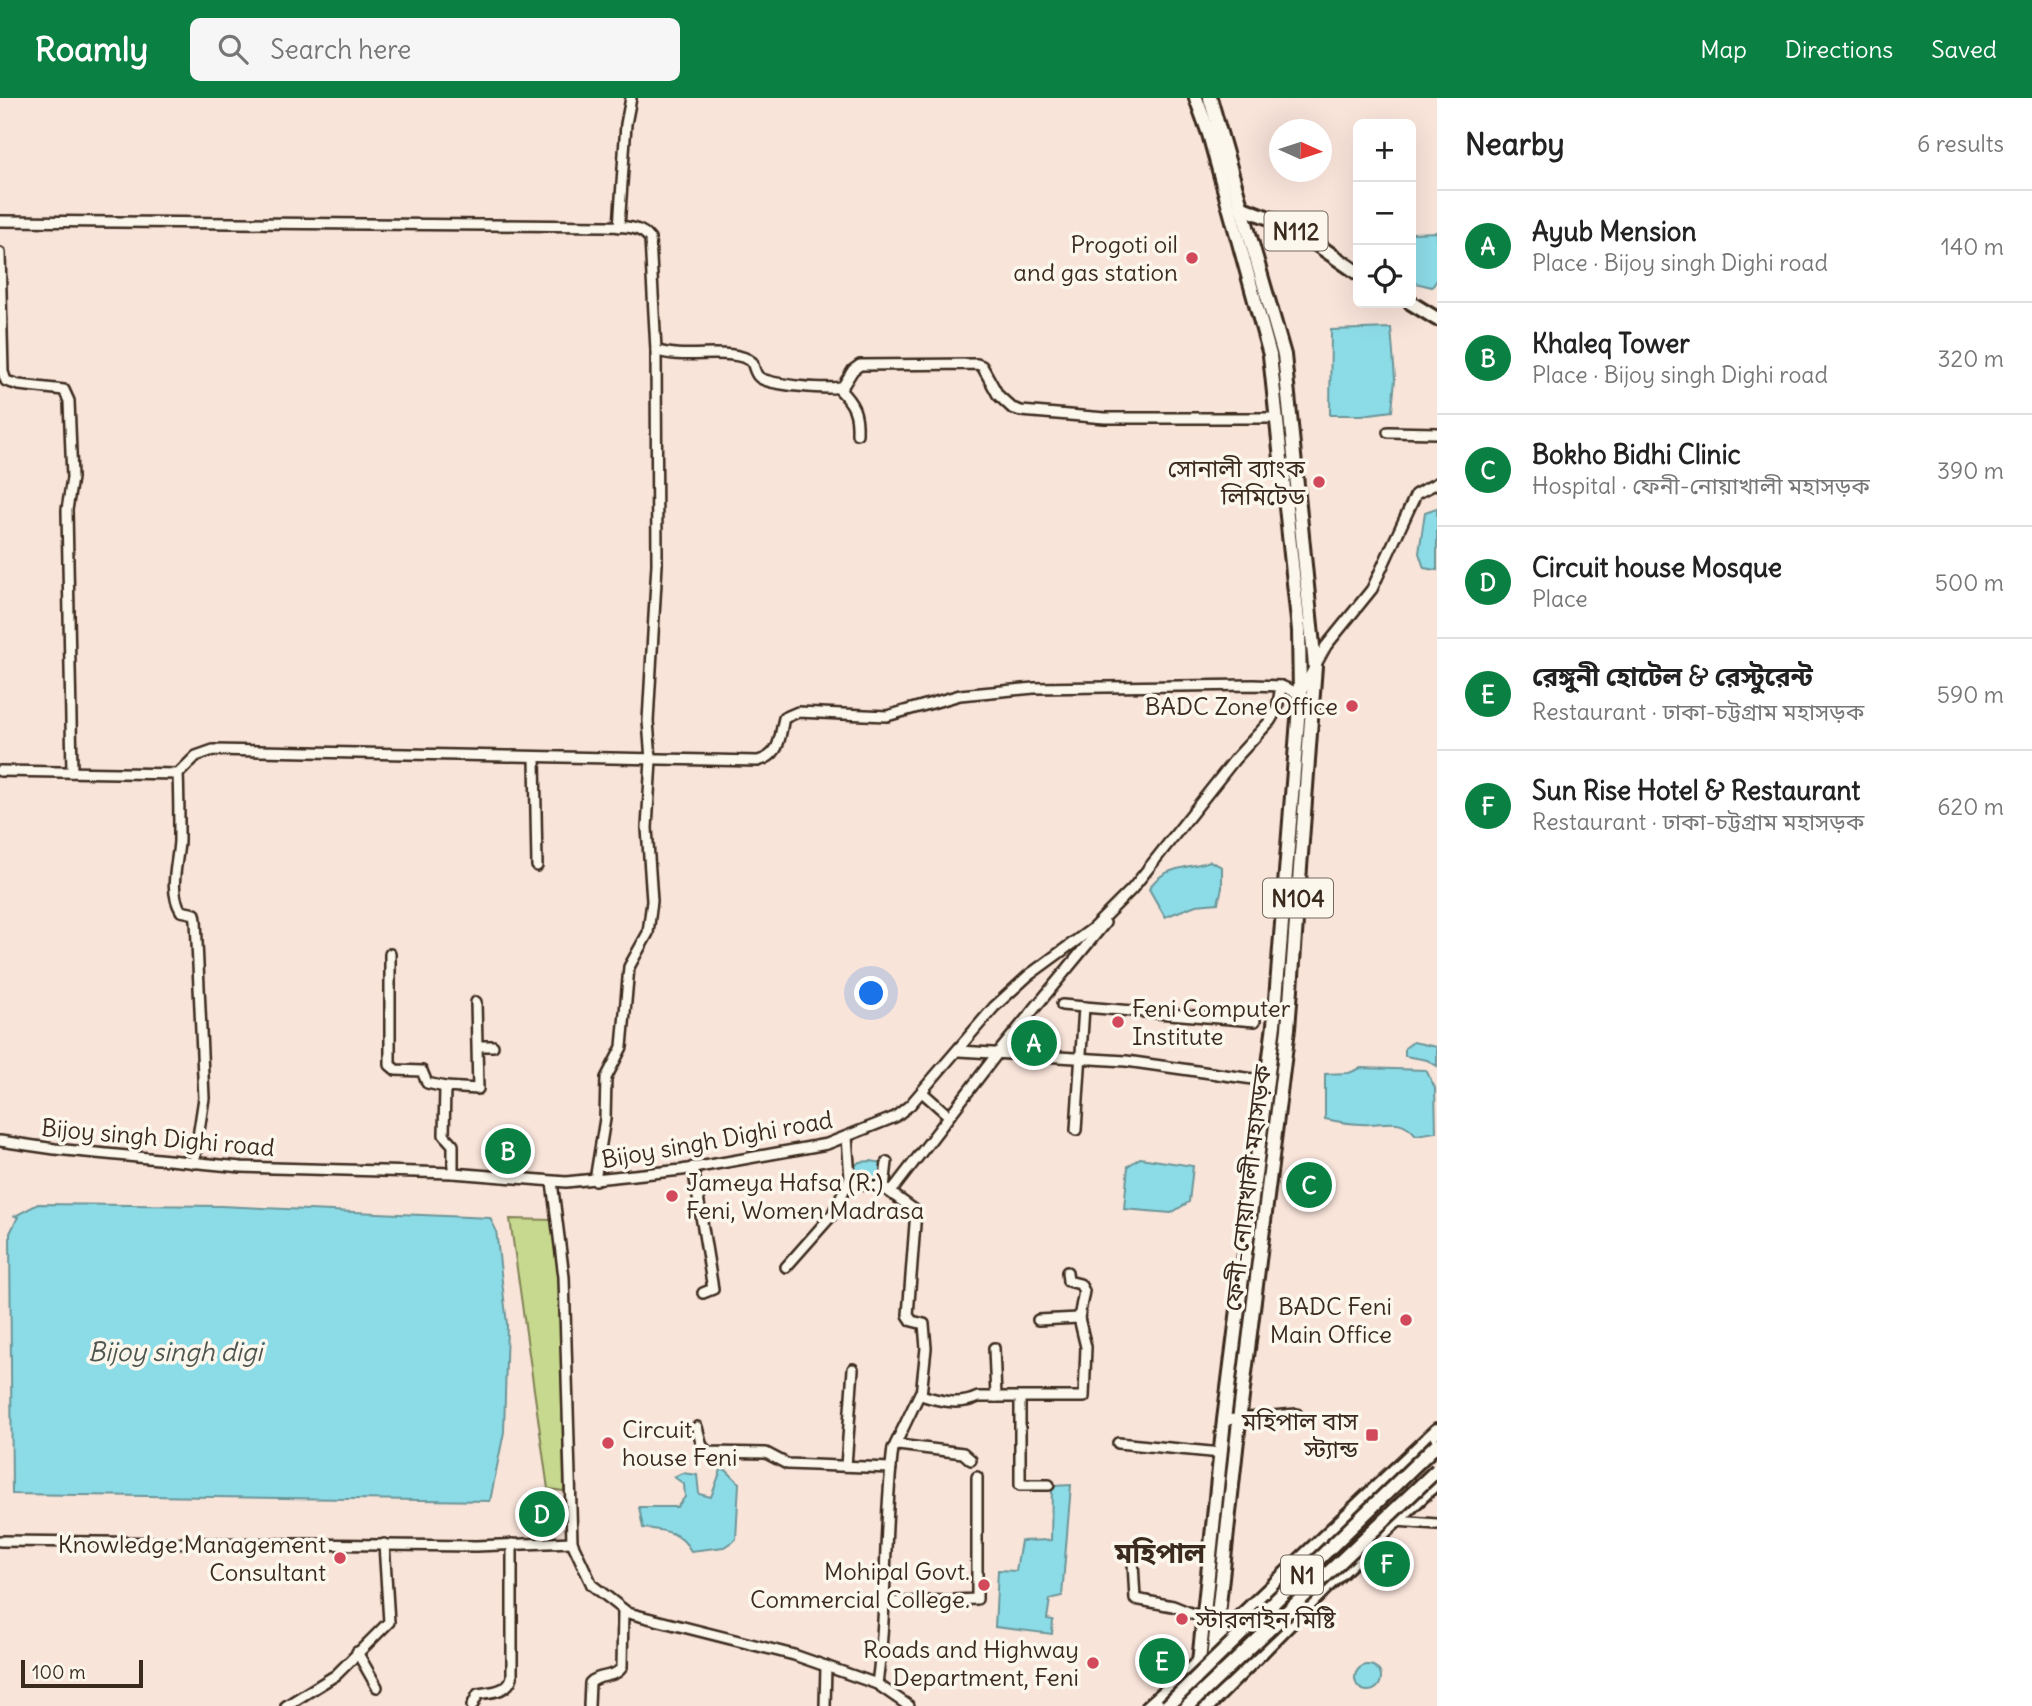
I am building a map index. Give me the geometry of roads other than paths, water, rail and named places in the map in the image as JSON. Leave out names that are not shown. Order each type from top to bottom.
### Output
[{"type":"highway","name":"ফেনী-নোয়াখালী মহাসড়ক","points":[[1196,98],[1270,355],[1299,630],[1300,694],[1267,1081],[1224,1420],[1203,1618],[1197,1706]]},
{"type":"highway","name":"ফেনী-নোয়াখালী মহাসড়ক","points":[[1208,1706],[1239,1421],[1288,1029],[1315,666],[1284,355],[1245,210],[1210,98]]},
{"type":"highway","name":"N112","points":[[1227,200],[1245,210],[1290,226],[1353,270]]},
{"type":"highway","points":[[1416,306],[1437,318]]},
{"type":"highway","points":[[1149,1706],[1199,1662],[1226,1630],[1437,1430]]},
{"type":"highway","name":"N1","points":[[1167,1706],[1437,1444]]},
{"type":"highway","name":"N1","points":[[1188,1706],[1437,1470]]},
{"type":"highway","points":[[1208,1706],[1437,1482]]},
{"type":"street","points":[[619,227],[626,124],[631,98]]},
{"type":"street","points":[[0,221],[619,227],[644,231],[650,239],[656,350],[657,564],[648,721],[651,760],[647,828],[652,901],[648,933],[629,967],[622,1047],[606,1078],[605,1119],[595,1180]]},
{"type":"street","points":[[0,253],[3,372],[6,381],[64,390],[69,401],[72,478],[67,510],[73,665],[72,772]]},
{"type":"street","points":[[656,350],[702,356],[740,355],[752,362],[756,373],[764,380],[839,389],[854,405],[858,414],[857,434]]},
{"type":"street","points":[[839,389],[857,366],[970,363],[982,366],[998,395],[1012,408],[1021,411],[1105,418],[1276,418]]},
{"type":"street","points":[[1388,432],[1437,432]]},
{"type":"street","points":[[0,771],[178,774],[197,756],[213,750],[758,761],[770,758],[778,748],[784,718],[798,712],[887,716],[960,695],[1034,688],[1281,686],[1300,694],[1326,646],[1373,589],[1416,494],[1437,483]]},
{"type":"street","name":"Bijoy singh Dighi road","points":[[0,1141],[194,1163],[453,1173],[552,1182],[595,1180],[692,1167],[827,1144],[895,1117],[959,1051],[994,1007],[1029,975],[1092,929],[1132,889],[1234,759],[1270,721],[1278,709],[1281,686]]},
{"type":"street","points":[[535,758],[537,866]]},
{"type":"street","points":[[178,774],[179,844],[174,874],[177,905],[181,911],[195,914],[197,920],[204,1098],[194,1163]]},
{"type":"street","points":[[887,1190],[1116,912]]},
{"type":"street","points":[[390,954],[390,1065],[396,1070],[422,1072],[427,1083],[478,1089],[476,1002]]},
{"type":"street","points":[[1062,1005],[1255,1021]]},
{"type":"street","points":[[1076,1130],[1084,1007]]},
{"type":"street","points":[[478,1046],[493,1046]]},
{"type":"street","points":[[959,1051],[1126,1061],[1267,1081]]},
{"type":"street","points":[[445,1087],[444,1135],[453,1145],[453,1173]]},
{"type":"street","points":[[922,1092],[949,1116]]},
{"type":"street","points":[[786,1267],[832,1215],[850,1178],[846,1137]]},
{"type":"street","points":[[887,1162],[887,1190]]},
{"type":"street","points":[[692,1167],[713,1289],[703,1293]]},
{"type":"street","points":[[850,1178],[857,1184],[887,1190],[916,1211],[908,1315],[912,1321],[924,1324],[926,1348],[920,1393],[895,1445],[891,1468],[884,1558],[884,1633],[877,1684]]},
{"type":"street","points":[[552,1182],[564,1277],[572,1542],[592,1585],[623,1609],[826,1666],[877,1684],[909,1706]]},
{"type":"street","points":[[920,1393],[932,1400],[966,1402],[978,1397],[1084,1397],[1086,1347],[1079,1318],[1084,1292],[1080,1284],[1068,1281],[1068,1272]]},
{"type":"street","points":[[1038,1320],[1079,1318]]},
{"type":"street","points":[[994,1348],[996,1397]]},
{"type":"street","points":[[846,1466],[853,1369]]},
{"type":"street","points":[[1020,1398],[1020,1485],[1049,1485]]},
{"type":"street","points":[[1224,1420],[1239,1421],[1297,1414]]},
{"type":"street","points":[[696,1427],[702,1446],[708,1451],[766,1453],[787,1464],[891,1468]]},
{"type":"street","points":[[1118,1443],[1221,1453]]},
{"type":"street","points":[[895,1445],[963,1453],[971,1460]]},
{"type":"street","points":[[884,1603],[977,1599],[977,1478]]},
{"type":"street","points":[[1396,1521],[1437,1524]]},
{"type":"street","points":[[0,1541],[384,1545],[572,1542]]},
{"type":"street","points":[[472,1706],[478,1694],[501,1690],[510,1683],[512,1677],[512,1544]]},
{"type":"street","points":[[286,1706],[336,1675],[389,1622],[384,1545]]},
{"type":"street","points":[[1133,1563],[1135,1599],[1173,1606],[1203,1618]]},
{"type":"street","points":[[589,1706],[590,1683],[594,1678],[617,1673],[622,1667],[623,1609]]},
{"type":"street","points":[[357,1652],[377,1686]]},
{"type":"street","points":[[825,1706],[826,1666]]},
{"type":"water","points":[[1437,232],[1437,280],[1432,287],[1416,283],[1416,233]]},
{"type":"water","points":[[1391,328],[1395,379],[1392,411],[1330,415],[1331,330]]},
{"type":"water","points":[[1437,508],[1437,570],[1424,568],[1419,553],[1425,512]]},
{"type":"water","points":[[1210,861],[1222,867],[1222,888],[1218,903],[1196,905],[1165,917],[1149,889],[1154,882],[1176,869]]},
{"type":"water","points":[[1413,1042],[1437,1047],[1437,1066],[1427,1060],[1405,1056],[1405,1048]]},
{"type":"water","points":[[1361,1068],[1426,1070],[1435,1088],[1436,1132],[1416,1135],[1401,1124],[1359,1124],[1325,1119],[1325,1074],[1349,1073]]},
{"type":"water","points":[[1140,1158],[1193,1166],[1189,1202],[1171,1213],[1124,1209],[1128,1166]]},
{"type":"water","points":[[859,1162],[883,1163],[881,1185],[863,1181],[855,1175],[855,1166]]},
{"type":"water","name":"Bijoy singh digi","points":[[38,1204],[220,1206],[490,1218],[496,1230],[507,1324],[504,1432],[490,1501],[12,1494],[10,1233],[18,1217],[15,1216]]},
{"type":"water","points":[[721,1470],[726,1470],[739,1483],[736,1539],[724,1547],[691,1551],[677,1535],[643,1528],[639,1507],[677,1507],[685,1497],[684,1484],[674,1477],[682,1473],[697,1475],[699,1494],[711,1497]]},
{"type":"water","points":[[1071,1485],[1062,1596],[1050,1599],[1047,1619],[1053,1620],[1052,1634],[995,1627],[998,1570],[1016,1571],[1021,1541],[1051,1540],[1052,1486]]},
{"type":"water","points":[[1368,1665],[1377,1669],[1381,1678],[1377,1687],[1368,1691],[1359,1687],[1355,1678],[1359,1669]]},
{"type":"place","name":"Progoti oil and gas station","points":[[1192,258]]},
{"type":"place","name":"সোনালী ব্যাংক লিমিটেড","points":[[1319,482]]},
{"type":"place","name":"BADC Zone Office","points":[[1352,706]]},
{"type":"place","name":"Feni Computer Institute","points":[[1118,1022]]},
{"type":"place","name":"Ayub Mension","points":[[1034,1043]]},
{"type":"place","name":"Khaleq Tower","points":[[508,1151]]},
{"type":"place","name":"Bokho Bidhi Clinic","points":[[1309,1185]]},
{"type":"place","name":"Jameya Hafsa (R:) Feni, Women Madrasa","points":[[672,1196]]},
{"type":"place","name":"BADC Feni Main Office","points":[[1406,1320]]},
{"type":"place","name":"মহিপাল বাস স্ট্যান্ড","points":[[1372,1435]]},
{"type":"place","name":"Circuit house Feni","points":[[608,1443]]},
{"type":"place","name":"Circuit house Mosque","points":[[542,1514]]},
{"type":"place","name":"Knowledge Management Consultant","points":[[340,1558]]},
{"type":"place","name":"Sun Rise Hotel & Restaurant","points":[[1387,1564]]},
{"type":"place","name":"Mohipal Govt. Commercial College.","points":[[984,1585]]},
{"type":"place","name":"স্টারলাইন মিষ্টি","points":[[1182,1619]]},
{"type":"place","name":"রেঙ্গুনী হোটেল & রেস্টুরেন্ট","points":[[1162,1661]]},
{"type":"place","name":"Roads and Highway Department, Feni","points":[[1093,1663]]},
{"type":"district","name":"মহিপাল","points":[[1160,1553]]}]
